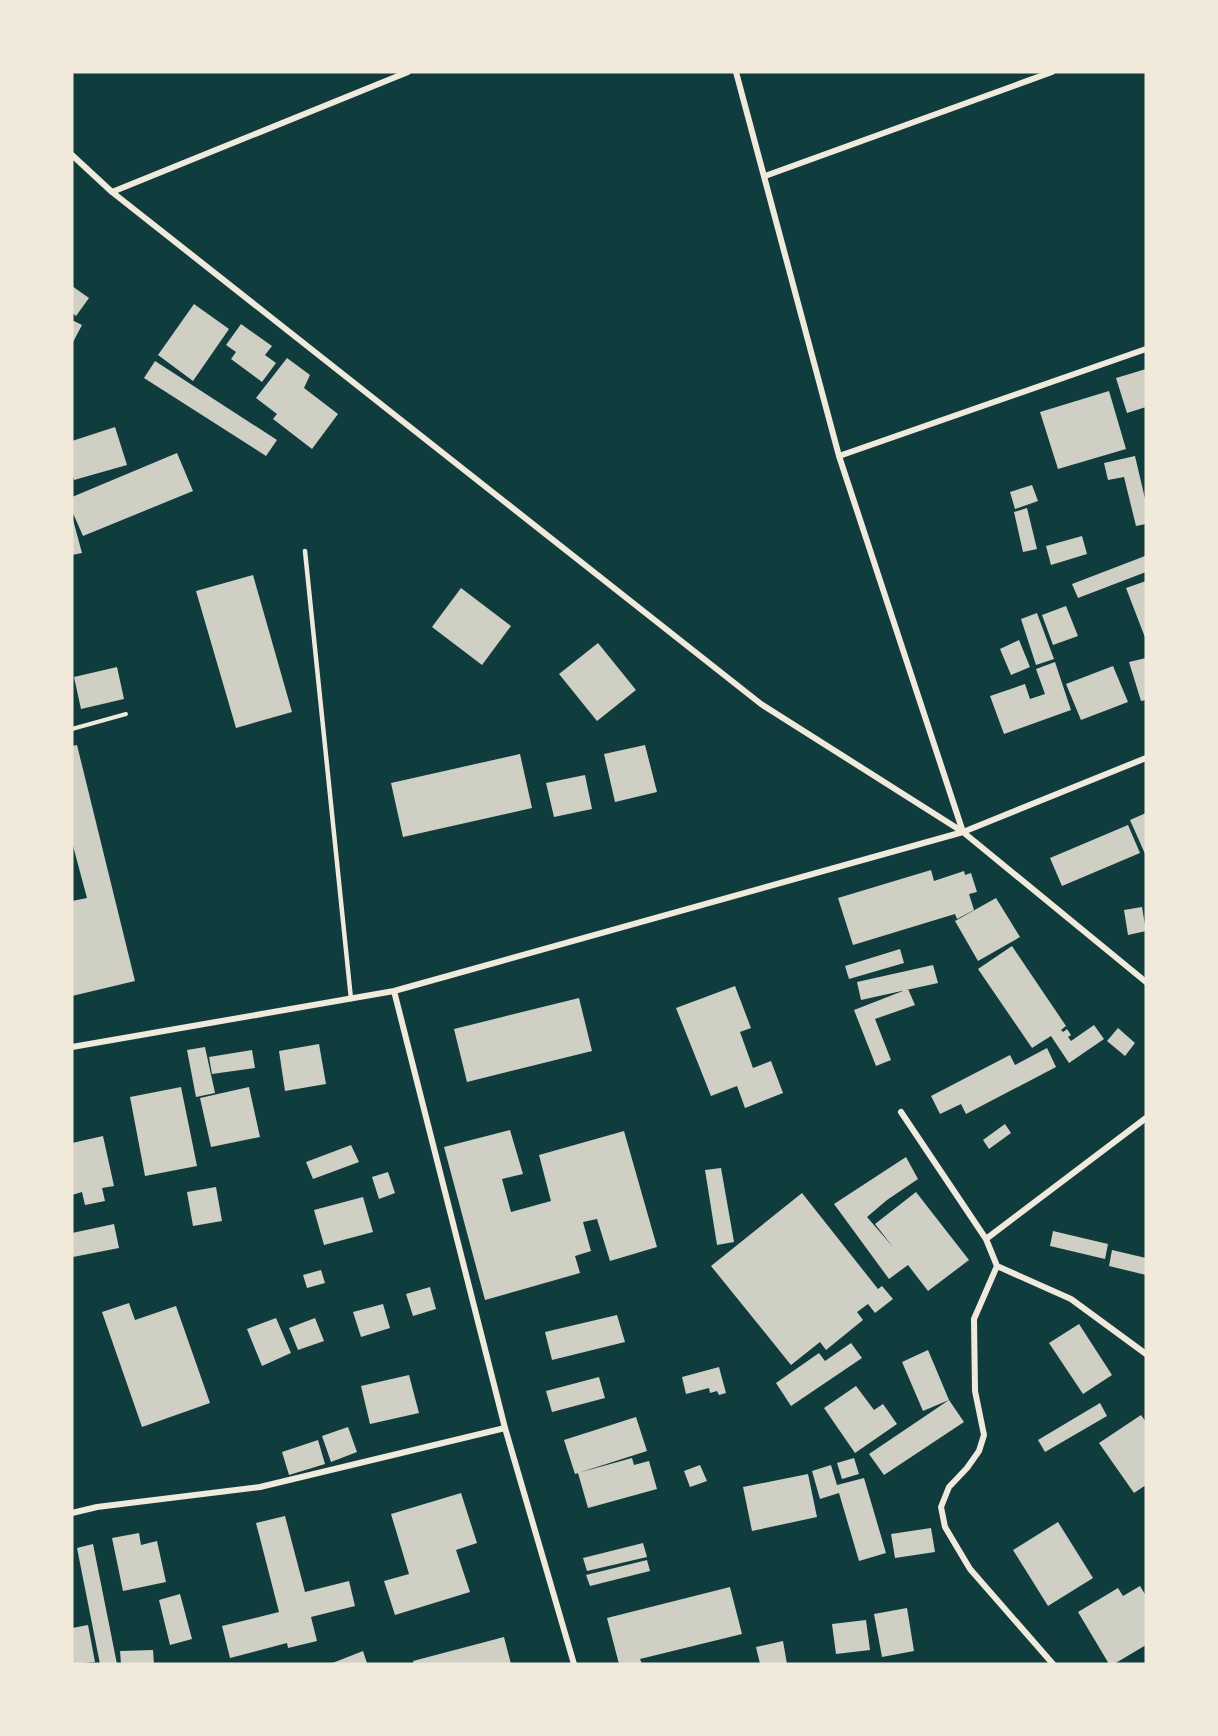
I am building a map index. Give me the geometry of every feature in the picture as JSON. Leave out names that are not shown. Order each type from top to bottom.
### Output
[{"type":"street","points":[[112,192],[408,72]]},
{"type":"street","points":[[736,72],[839,456],[963,832]]},
{"type":"street","points":[[765,176],[1052,72]]},
{"type":"street","points":[[72,155],[112,192],[760,704],[963,832],[1146,982]]},
{"type":"street","points":[[839,456],[1146,349]]},
{"type":"street","points":[[72,1047],[394,991],[963,832],[1146,758]]},
{"type":"street","points":[[394,991],[505,1428],[574,1664]]},
{"type":"street","points":[[901,1112],[986,1239],[997,1266],[1071,1299],[1146,1354]]},
{"type":"street","points":[[986,1239],[1146,1118]]},
{"type":"street","points":[[997,1266],[974,1319],[975,1391],[984,1435],[979,1450],[967,1468],[949,1486],[941,1507],[945,1527],[970,1569],[1053,1664]]},
{"type":"street","points":[[72,1514],[97,1507],[260,1486],[505,1428]]},
{"type":"lane","points":[[305,551],[351,999]]},
{"type":"path","points":[[72,729],[126,714]]},
{"type":"building","points":[[72,286],[89,298],[76,316],[72,313]]},
{"type":"building","points":[[194,304],[229,329],[193,381],[158,355]]},
{"type":"building","points":[[72,320],[82,325],[72,344]]},
{"type":"building","points":[[241,324],[272,346],[265,355],[276,363],[262,382],[231,359],[236,352],[226,345]]},
{"type":"building","points":[[287,358],[310,375],[304,388],[338,414],[312,449],[273,419],[277,414],[256,398]]},
{"type":"building","points":[[155,361],[277,440],[266,456],[144,378]]},
{"type":"building","points":[[1146,369],[1146,407],[1127,413],[1116,378]]},
{"type":"building","points":[[1109,391],[1126,449],[1058,469],[1040,412]]},
{"type":"building","points":[[115,427],[127,465],[74,480],[72,441]]},
{"type":"building","points":[[177,453],[193,491],[83,536],[72,511],[72,497]]},
{"type":"building","points":[[1135,456],[1146,503],[1146,524],[1136,526],[1124,477],[1108,480],[1104,463]]},
{"type":"building","points":[[1032,485],[1038,501],[1015,509],[1010,492]]},
{"type":"building","points":[[1027,508],[1037,549],[1023,552],[1014,512]]},
{"type":"building","points":[[72,516],[82,553],[72,555]]},
{"type":"building","points":[[1082,536],[1087,554],[1051,565],[1046,546]]},
{"type":"building","points":[[1145,556],[1146,572],[1078,598],[1072,584]]},
{"type":"building","points":[[253,575],[292,712],[236,728],[196,591]]},
{"type":"building","points":[[1146,581],[1146,640],[1126,588]]},
{"type":"building","points":[[461,588],[511,626],[482,665],[432,627]]},
{"type":"building","points":[[1066,606],[1078,636],[1053,645],[1042,615]]},
{"type":"building","points":[[1037,613],[1054,659],[1036,665],[1021,619]]},
{"type":"building","points":[[1019,640],[1030,667],[1011,675],[1000,649]]},
{"type":"building","points":[[598,643],[636,690],[597,721],[559,674]]},
{"type":"building","points":[[1146,658],[1146,700],[1141,701],[1129,662]]},
{"type":"building","points":[[1055,662],[1071,710],[1004,734],[990,696],[1025,684],[1030,699],[1045,694],[1036,669]]},
{"type":"building","points":[[1113,666],[1128,702],[1081,720],[1066,684]]},
{"type":"building","points":[[117,667],[124,699],[81,709],[74,677]]},
{"type":"building","points":[[77,745],[135,981],[72,996],[72,901],[87,898],[72,842],[72,746]]},
{"type":"building","points":[[645,745],[657,792],[615,802],[604,754]]},
{"type":"building","points":[[520,754],[532,808],[403,837],[391,783]]},
{"type":"building","points":[[585,775],[592,809],[554,817],[546,783]]},
{"type":"building","points":[[1146,813],[1146,856],[1130,820]]},
{"type":"building","points":[[1128,825],[1140,853],[1062,886],[1050,858]]},
{"type":"building","points":[[931,870],[934,881],[964,871],[965,875],[971,873],[977,892],[969,894],[974,910],[957,919],[955,914],[853,945],[838,898]]},
{"type":"building","points":[[996,898],[1020,937],[978,961],[955,921]]},
{"type":"building","points":[[1142,907],[1146,931],[1128,935],[1124,910]]},
{"type":"building","points":[[1012,946],[1066,1026],[1061,1030],[1063,1032],[1067,1029],[1071,1035],[1068,1037],[1071,1041],[1094,1025],[1104,1039],[1069,1063],[1051,1036],[1032,1048],[978,969]]},
{"type":"building","points":[[900,949],[904,963],[849,979],[845,966]]},
{"type":"building","points":[[933,965],[938,983],[861,1000],[857,982]]},
{"type":"building","points":[[735,986],[751,1028],[740,1032],[753,1068],[771,1061],[783,1093],[745,1108],[737,1086],[711,1096],[676,1008]]},
{"type":"building","points":[[908,989],[915,1005],[875,1019],[891,1060],[876,1066],[854,1010]]},
{"type":"building","points":[[579,998],[592,1051],[467,1082],[454,1029]]},
{"type":"building","points":[[1118,1028],[1135,1043],[1125,1056],[1107,1041]]},
{"type":"building","points":[[319,1044],[326,1084],[285,1091],[279,1051]]},
{"type":"building","points":[[205,1047],[215,1093],[196,1097],[187,1050]]},
{"type":"building","points":[[1047,1048],[1056,1067],[966,1114],[961,1104],[940,1114],[931,1096],[1010,1055],[1015,1065]]},
{"type":"building","points":[[252,1050],[255,1068],[212,1074],[209,1057]]},
{"type":"building","points":[[181,1087],[197,1166],[145,1176],[130,1097]]},
{"type":"building","points":[[249,1087],[260,1137],[211,1147],[200,1098]]},
{"type":"building","points":[[1005,1124],[1011,1133],[989,1149],[983,1140]]},
{"type":"building","points":[[510,1130],[523,1174],[502,1179],[511,1212],[551,1201],[539,1155],[624,1131],[657,1247],[610,1261],[597,1219],[583,1222],[591,1251],[575,1256],[580,1273],[485,1300],[444,1147]]},
{"type":"building","points":[[103,1136],[114,1186],[102,1188],[105,1201],[85,1205],[82,1192],[72,1195],[72,1143]]},
{"type":"building","points":[[351,1145],[359,1162],[313,1179],[306,1162]]},
{"type":"building","points":[[906,1157],[918,1179],[867,1217],[893,1247],[875,1224],[916,1192],[969,1260],[928,1291],[908,1265],[889,1279],[834,1204]]},
{"type":"building","points":[[721,1168],[734,1242],[717,1245],[705,1170]]},
{"type":"building","points":[[388,1172],[395,1193],[379,1199],[372,1177]]},
{"type":"building","points":[[216,1187],[222,1221],[193,1226],[187,1192]]},
{"type":"building","points":[[802,1193],[878,1289],[882,1286],[893,1299],[875,1313],[868,1304],[857,1312],[863,1320],[826,1350],[820,1342],[791,1365],[711,1266]]},
{"type":"building","points":[[363,1197],[373,1232],[324,1245],[314,1210]]},
{"type":"building","points":[[114,1224],[119,1248],[73,1257],[72,1233]]},
{"type":"building","points":[[1053,1231],[1108,1244],[1105,1259],[1050,1246]]},
{"type":"building","points":[[1112,1250],[1146,1258],[1146,1275],[1109,1266]]},
{"type":"building","points":[[321,1270],[325,1283],[307,1288],[303,1275]]},
{"type":"building","points":[[430,1287],[436,1309],[413,1316],[406,1294]]},
{"type":"building","points":[[129,1303],[135,1320],[176,1306],[210,1403],[142,1427],[102,1312]]},
{"type":"building","points":[[383,1304],[390,1328],[361,1337],[353,1312]]},
{"type":"building","points":[[617,1315],[625,1342],[552,1360],[545,1332]]},
{"type":"building","points":[[276,1318],[291,1353],[262,1366],[247,1329]]},
{"type":"building","points":[[315,1318],[324,1341],[298,1350],[289,1328]]},
{"type":"building","points":[[1079,1324],[1112,1375],[1083,1394],[1049,1343]]},
{"type":"building","points":[[851,1343],[862,1358],[791,1406],[776,1383],[819,1353],[825,1361]]},
{"type":"building","points":[[928,1350],[949,1400],[923,1411],[902,1362]]},
{"type":"building","points":[[719,1367],[726,1393],[719,1395],[717,1391],[710,1393],[709,1388],[686,1394],[682,1377]]},
{"type":"building","points":[[409,1375],[419,1413],[370,1424],[361,1386]]},
{"type":"building","points":[[599,1377],[605,1398],[552,1412],[546,1391]]},
{"type":"building","points":[[856,1386],[874,1410],[883,1404],[897,1424],[855,1453],[824,1408]]},
{"type":"building","points":[[949,1400],[964,1422],[884,1475],[869,1454]]},
{"type":"building","points":[[1100,1403],[1107,1416],[1045,1452],[1038,1440]]},
{"type":"building","points":[[1141,1415],[1146,1422],[1146,1485],[1134,1493],[1099,1443]]},
{"type":"building","points":[[636,1417],[647,1451],[575,1474],[564,1440]]},
{"type":"building","points":[[348,1427],[357,1452],[331,1462],[322,1436]]},
{"type":"building","points":[[318,1440],[325,1464],[289,1475],[282,1452]]},
{"type":"building","points":[[632,1458],[634,1465],[649,1461],[657,1489],[588,1508],[578,1473]]},
{"type":"building","points":[[854,1458],[859,1474],[842,1479],[837,1463]]},
{"type":"building","points":[[700,1465],[707,1481],[690,1487],[684,1471]]},
{"type":"building","points":[[831,1465],[837,1485],[864,1478],[886,1553],[859,1561],[839,1493],[820,1499],[812,1471]]},
{"type":"building","points":[[808,1474],[817,1517],[752,1531],[743,1487]]},
{"type":"building","points":[[461,1493],[477,1543],[456,1550],[470,1592],[395,1615],[384,1581],[409,1574],[391,1514]]},
{"type":"building","points":[[285,1516],[305,1592],[349,1581],[355,1606],[311,1617],[317,1641],[288,1648],[287,1643],[230,1658],[222,1626],[279,1612],[256,1523]]},
{"type":"building","points":[[1058,1522],[1093,1578],[1048,1606],[1013,1550]]},
{"type":"building","points":[[931,1528],[935,1552],[895,1558],[891,1534]]},
{"type":"building","points":[[139,1533],[141,1545],[157,1541],[166,1582],[123,1591],[112,1538]]},
{"type":"building","points":[[643,1543],[647,1557],[587,1571],[583,1558]]},
{"type":"building","points":[[93,1544],[117,1664],[100,1664],[77,1548]]},
{"type":"building","points":[[647,1560],[650,1571],[590,1586],[586,1575]]},
{"type":"building","points":[[1140,1586],[1146,1596],[1146,1645],[1114,1664],[1109,1664],[1078,1612],[1118,1588],[1123,1596]]},
{"type":"building","points":[[730,1587],[742,1634],[640,1659],[642,1664],[619,1664],[607,1618]]},
{"type":"building","points":[[180,1594],[192,1639],[170,1645],[159,1600]]},
{"type":"building","points":[[907,1608],[914,1651],[882,1657],[874,1614]]},
{"type":"building","points":[[866,1620],[870,1650],[836,1654],[832,1624]]},
{"type":"building","points":[[88,1625],[95,1662],[72,1664],[72,1628]]},
{"type":"building","points":[[504,1637],[511,1664],[414,1664],[413,1661]]},
{"type":"building","points":[[783,1641],[787,1664],[760,1664],[756,1647]]},
{"type":"building","points":[[153,1650],[154,1664],[121,1664],[120,1651]]},
{"type":"building","points":[[363,1651],[367,1663],[330,1664]]}]
